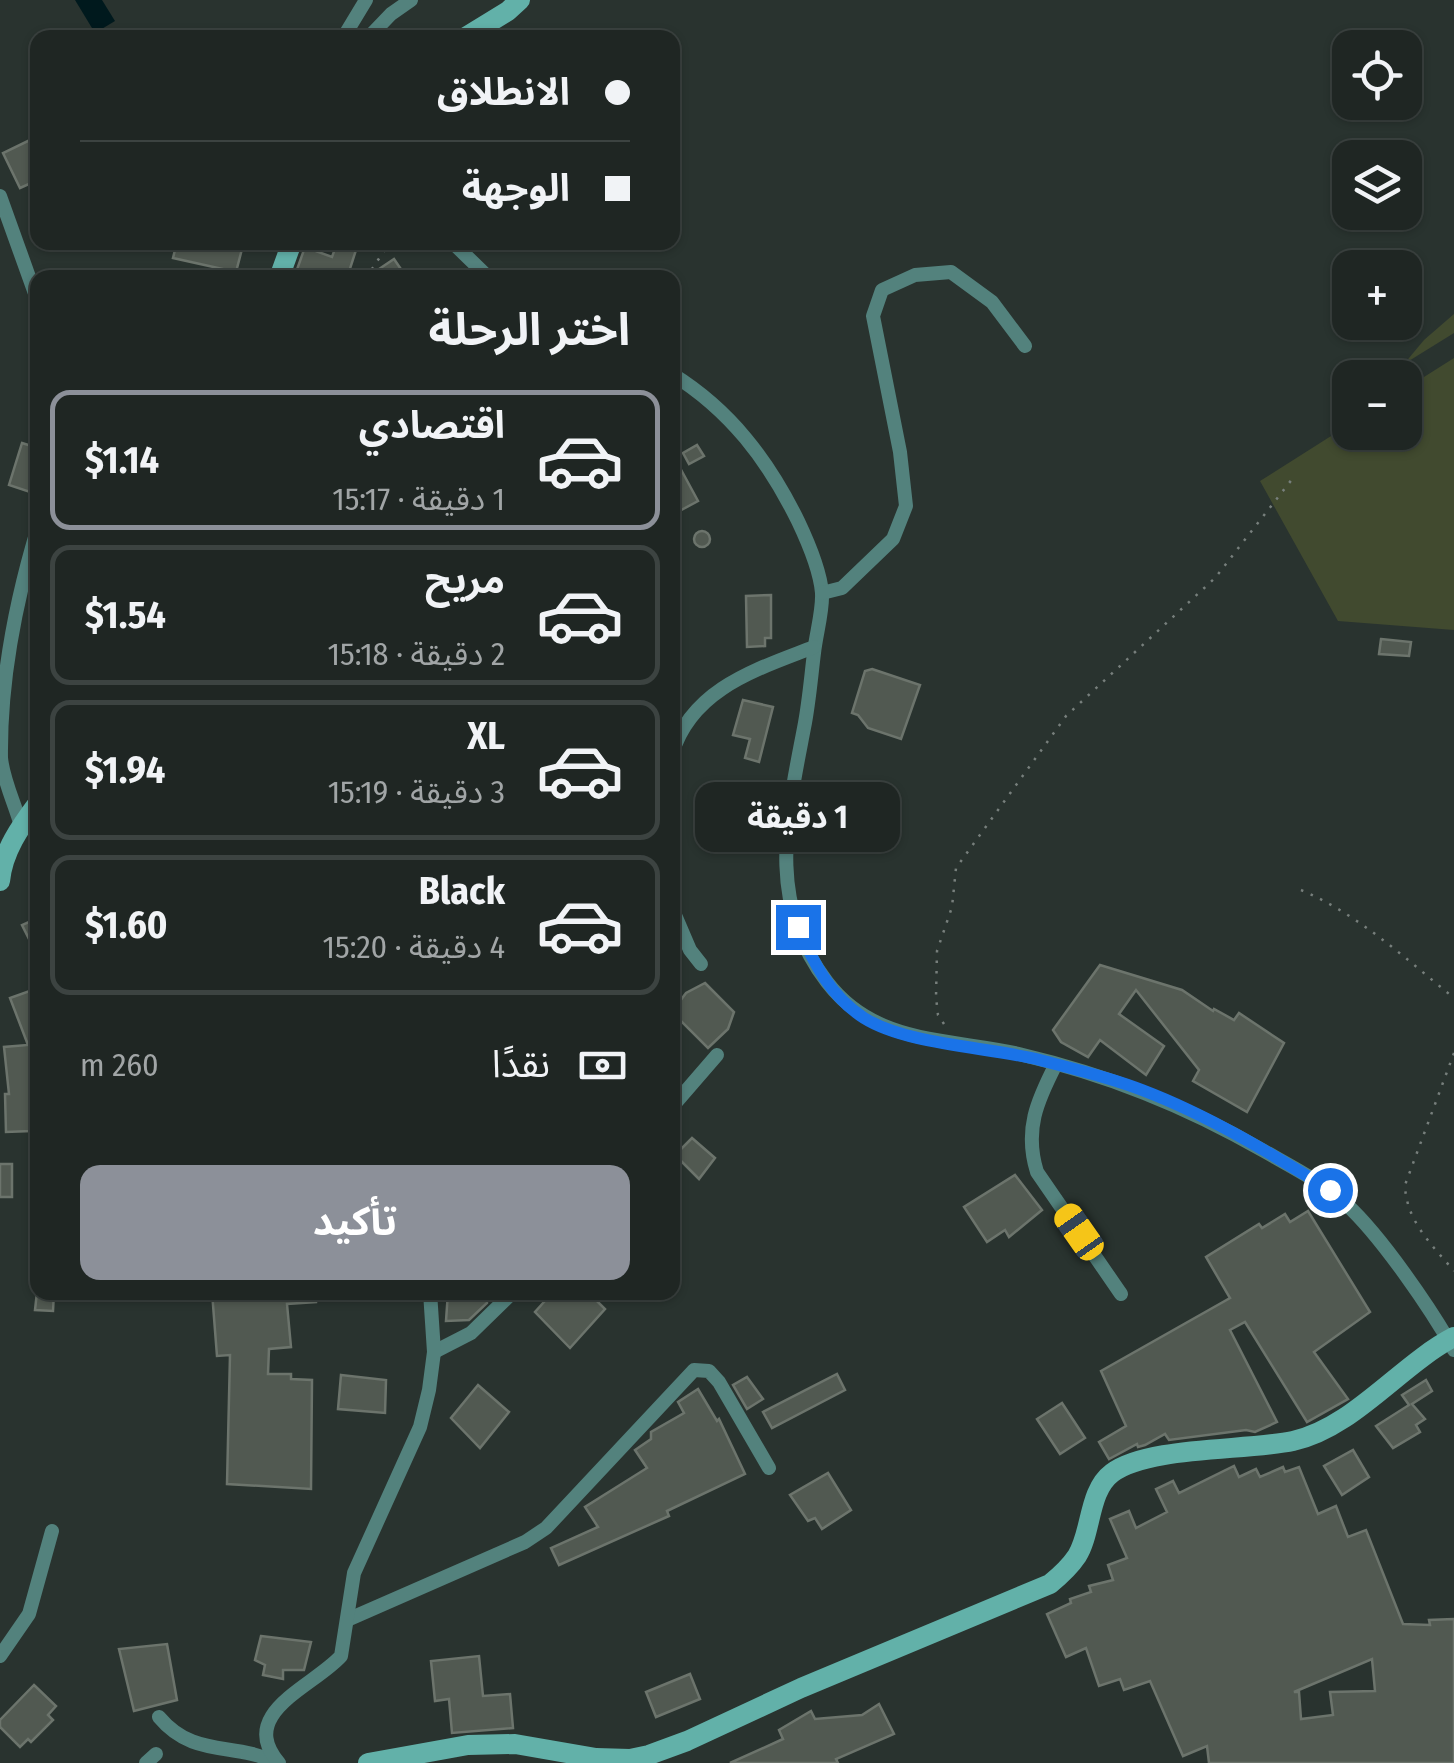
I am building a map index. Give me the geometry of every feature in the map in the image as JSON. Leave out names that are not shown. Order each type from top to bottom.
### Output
[{"type":"street","points":[[348,30],[366,0]]},
{"type":"street","points":[[392,14],[401,0]]},
{"type":"street","points":[[376,30],[411,0]]},
{"type":"street","points":[[478,30],[520,0]]},
{"type":"street","points":[[0,196],[30,280]]},
{"type":"street","points":[[460,250],[480,270]]},
{"type":"street","points":[[822,592],[842,588],[893,538],[906,506],[900,452],[873,316],[882,290],[915,275],[951,272],[992,302],[1025,346]]},
{"type":"street","points":[[368,1763],[468,1745],[515,1744],[616,1761],[688,1742],[801,1688],[1050,1584],[1066,1572],[1078,1554],[1099,1490],[1108,1475],[1122,1466],[1162,1456],[1295,1440],[1320,1430],[1452,1343],[1364,1224],[1330,1190],[1211,1120],[1143,1090],[1056,1064],[890,1030],[848,1007],[826,981],[798,927],[788,895],[785,858],[788,807],[805,723],[822,592],[810,544],[777,477],[741,430],[698,390],[680,379]]},
{"type":"street","points":[[21,826],[1,761],[2,685],[20,585],[30,552]]},
{"type":"street","points":[[680,738],[690,719],[730,682],[754,668],[814,647]]},
{"type":"street","points":[[1,871],[30,814]]},
{"type":"street","points":[[680,927],[701,964]]},
{"type":"street","points":[[680,1098],[717,1055]]},
{"type":"street","points":[[1056,1064],[1032,1116],[1030,1151],[1037,1172],[1121,1294]]},
{"type":"street","points":[[278,1763],[264,1734],[270,1718],[340,1656],[361,1555],[420,1427],[434,1352],[431,1300]]},
{"type":"street","points":[[434,1352],[471,1333],[504,1300]]},
{"type":"street","points":[[347,1620],[514,1547],[546,1528],[694,1370],[709,1371],[719,1382],[768,1468]]},
{"type":"street","points":[[0,1656],[29,1614],[52,1532]]},
{"type":"street","points":[[159,1717],[174,1734],[194,1743],[278,1763]]},
{"type":"path","points":[[955,1043],[938,1016],[935,976],[936,951],[952,907],[956,868],[1066,716],[1215,578],[1293,478]]},
{"type":"path","points":[[1301,890],[1326,900],[1454,998]]},
{"type":"path","points":[[1454,1053],[1406,1185],[1406,1204],[1454,1272]]},
{"type":"green space","points":[[1454,314],[1454,333],[1407,360]]},
{"type":"green space","points":[[1454,358],[1454,630],[1338,621],[1260,481],[1332,435],[1332,450],[1422,450],[1422,378]]},
{"type":"water","points":[[75,0],[102,0],[115,21],[93,30]]},
{"type":"building","points":[[30,140],[30,184],[20,188],[3,153]]},
{"type":"building","points":[[175,250],[242,250],[237,270],[173,258]]},
{"type":"building","points":[[304,250],[332,257],[334,250],[356,250],[350,270],[297,270]]},
{"type":"building","points":[[394,259],[402,270],[380,270]]},
{"type":"building","points":[[22,443],[30,446],[30,492],[9,485]]},
{"type":"building","points":[[697,445],[704,456],[689,464],[683,453]]},
{"type":"building","points":[[680,468],[698,501],[680,511]]},
{"type":"building","points":[[702,531],[710,539],[702,547],[694,539]]},
{"type":"building","points":[[771,595],[771,638],[765,638],[765,646],[747,647],[746,596]]},
{"type":"building","points":[[1381,639],[1411,642],[1409,656],[1379,654]]},
{"type":"building","points":[[872,669],[920,685],[901,739],[868,728],[852,713],[865,671]]},
{"type":"building","points":[[743,700],[773,707],[759,762],[745,758],[750,739],[733,735]]},
{"type":"building","points":[[836,784],[864,790],[877,799],[869,839],[852,845],[820,836]]},
{"type":"building","points":[[30,922],[30,941],[22,925]]},
{"type":"building","points":[[1100,965],[1182,990],[1234,1020],[1239,1013],[1284,1043],[1247,1112],[1193,1081],[1199,1070],[1136,990],[1119,1014],[1164,1046],[1146,1075],[1100,1040],[1088,1057],[1061,1042],[1053,1030]]},
{"type":"building","points":[[705,983],[734,1012],[728,1029],[708,1048],[680,1020],[680,1001],[686,993]]},
{"type":"building","points":[[30,991],[30,1131],[6,1132],[5,1094],[9,1094],[4,1047],[28,1045],[10,998]]},
{"type":"building","points":[[692,1138],[715,1158],[699,1179],[680,1160],[680,1150]]},
{"type":"building","points":[[0,1164],[12,1164],[12,1197],[0,1197]]},
{"type":"building","points":[[1015,1175],[1042,1210],[1009,1237],[1005,1230],[987,1242],[964,1207]]},
{"type":"building","points":[[1308,1211],[1370,1312],[1314,1352],[1348,1399],[1307,1422],[1245,1322],[1230,1330],[1277,1422],[1255,1432],[1169,1440],[1165,1434],[1109,1459],[1099,1442],[1126,1426],[1101,1371],[1230,1298],[1206,1257],[1259,1224],[1262,1228],[1285,1214],[1290,1222]]},
{"type":"building","points":[[36,1300],[54,1300],[53,1311],[35,1310]]},
{"type":"building","points":[[213,1300],[316,1300],[287,1304],[291,1347],[269,1349],[268,1374],[291,1374],[291,1379],[312,1380],[311,1489],[227,1484],[230,1355],[217,1356]]},
{"type":"building","points":[[447,1300],[487,1300],[469,1320],[446,1321]]},
{"type":"building","points":[[546,1300],[596,1300],[605,1309],[570,1348],[535,1312]]},
{"type":"building","points":[[837,1374],[845,1390],[772,1428],[763,1412]]},
{"type":"building","points":[[341,1375],[386,1380],[385,1413],[338,1409]]},
{"type":"building","points":[[747,1377],[763,1399],[747,1409],[733,1385]]},
{"type":"building","points":[[1426,1380],[1432,1391],[1412,1404],[1425,1419],[1416,1425],[1420,1432],[1393,1448],[1376,1426],[1409,1405],[1402,1395]]},
{"type":"building","points":[[478,1385],[509,1412],[480,1448],[451,1418]]},
{"type":"building","points":[[698,1389],[719,1419],[745,1474],[667,1511],[669,1516],[559,1565],[551,1548],[598,1527],[585,1507],[647,1468],[635,1450],[651,1439],[651,1432],[684,1413],[678,1402]]},
{"type":"building","points":[[1062,1403],[1085,1438],[1060,1454],[1037,1419]]},
{"type":"building","points":[[1353,1450],[1369,1477],[1342,1495],[1324,1466]]},
{"type":"building","points":[[1234,1466],[1239,1477],[1256,1469],[1260,1477],[1283,1467],[1285,1472],[1299,1467],[1318,1514],[1336,1506],[1348,1537],[1366,1530],[1403,1624],[1430,1625],[1429,1620],[1454,1619],[1454,1763],[1209,1763],[1207,1746],[1183,1756],[1150,1681],[1124,1690],[1120,1679],[1099,1686],[1086,1648],[1066,1657],[1047,1614],[1071,1603],[1070,1599],[1091,1592],[1089,1586],[1113,1580],[1108,1565],[1127,1558],[1110,1519],[1129,1511],[1136,1528],[1167,1512],[1156,1489],[1173,1481],[1179,1493]],"holes":[[[1372,1659],[1375,1691],[1330,1692],[1333,1715],[1301,1719],[1299,1692],[1294,1692]]]},
{"type":"building","points":[[828,1473],[851,1510],[822,1529],[815,1518],[808,1521],[790,1495]]},
{"type":"building","points":[[261,1636],[311,1642],[304,1670],[283,1670],[283,1679],[263,1675],[265,1665],[255,1660]]},
{"type":"building","points":[[167,1644],[177,1700],[134,1711],[119,1649]]},
{"type":"building","points":[[479,1656],[483,1696],[510,1694],[513,1728],[452,1733],[449,1699],[435,1701],[431,1661]]},
{"type":"building","points":[[690,1674],[700,1699],[656,1717],[646,1692]]},
{"type":"building","points":[[34,1685],[56,1706],[48,1715],[53,1720],[31,1742],[28,1739],[20,1747],[0,1727],[0,1720]]},
{"type":"building","points":[[879,1704],[894,1734],[836,1759],[838,1763],[730,1763],[783,1739],[779,1730],[811,1711],[815,1719],[862,1715]]},
{"type":"route","points":[[798,927],[826,981],[848,1007],[867,1020],[890,1030],[1016,1054],[1143,1090],[1211,1120],[1330,1190]]}]
